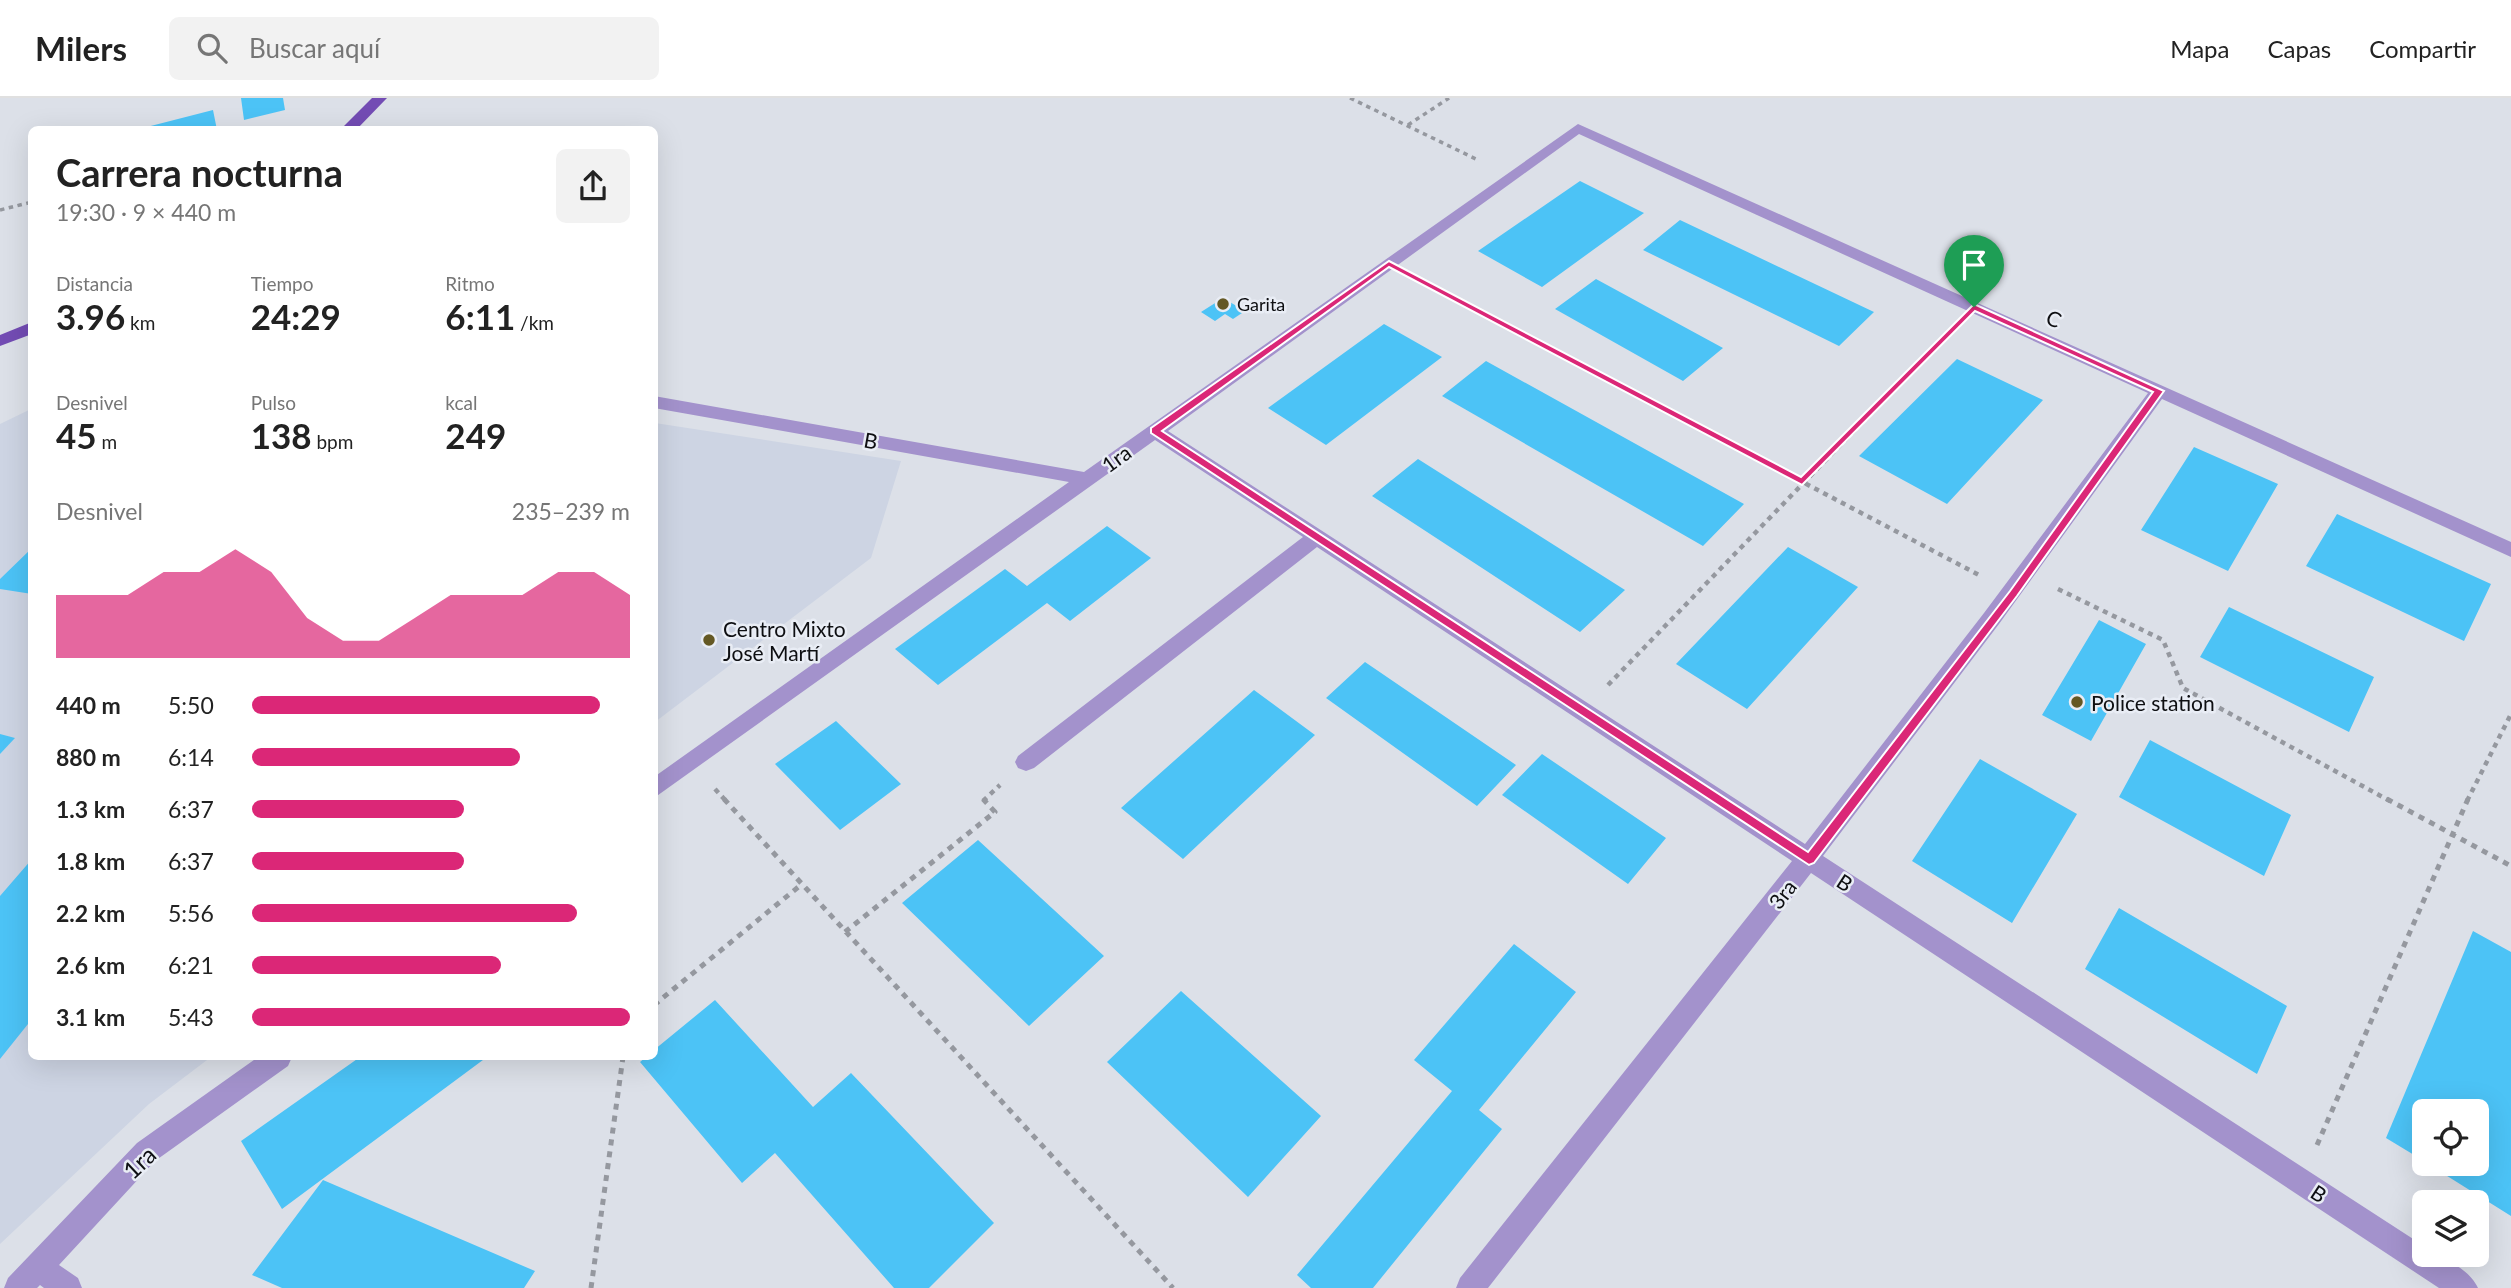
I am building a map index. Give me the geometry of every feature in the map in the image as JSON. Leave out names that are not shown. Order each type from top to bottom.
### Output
[{"type":"main road","points":[[351,126],[380,98]]},
{"type":"main road","points":[[0,341],[28,329]]},
{"type":"street","name":"1ra","points":[[658,786],[1578,128]]},
{"type":"street","name":"C","points":[[1578,128],[2511,550]]},
{"type":"street","name":"3ra","points":[[1470,1288],[1809,859],[2014,593],[2159,391]]},
{"type":"street","name":"B","points":[[658,403],[1087,479]]},
{"type":"street","name":"B","points":[[1155,431],[2464,1288]]},
{"type":"street","points":[[1026,762],[1317,537]]},
{"type":"street","name":"1ra","points":[[18,1288],[146,1152],[275,1060]]},
{"type":"street","points":[[38,1267],[68,1288]]},
{"type":"path","points":[[1350,98],[1511,176]]},
{"type":"path","points":[[1408,126],[1449,98]]},
{"type":"path","points":[[0,210],[28,203]]},
{"type":"path","points":[[1389,263],[2014,593]]},
{"type":"path","points":[[1583,711],[1974,307]]},
{"type":"path","points":[[2028,574],[2162,640],[2183,688],[2511,866]]},
{"type":"path","points":[[2301,1181],[2451,833],[2511,714]]},
{"type":"path","points":[[845,932],[995,811],[982,800],[1026,762]]},
{"type":"path","points":[[691,763],[1173,1288]]},
{"type":"path","points":[[658,1002],[802,884]]},
{"type":"path","points":[[591,1288],[623,1060]]},
{"type":"shaded area","points":[[28,410],[28,1060],[207,1060],[149,1104],[0,1244],[0,424]]},
{"type":"shaded area","name":"Centro Mixto José Martí","points":[[658,423],[901,461],[871,558],[658,720]]},
{"type":"building","points":[[241,98],[283,98],[285,110],[244,120]]},
{"type":"building","points":[[213,110],[216,126],[151,126]]},
{"type":"building","points":[[1580,181],[1644,213],[1542,287],[1478,251]]},
{"type":"building","points":[[1680,220],[1874,312],[1839,346],[1643,250]]},
{"type":"building","points":[[1596,279],[1723,348],[1683,381],[1555,309]]},
{"type":"building","name":"Garita","points":[[1223,298],[1245,311],[1233,319],[1225,314],[1215,321],[1201,312]]},
{"type":"building","points":[[1384,324],[1442,357],[1326,445],[1268,408]]},
{"type":"building","points":[[1957,359],[2043,400],[1947,504],[1859,456]]},
{"type":"building","points":[[1486,361],[1744,504],[1703,546],[1442,396]]},
{"type":"building","points":[[2194,447],[2278,484],[2228,571],[2141,530]]},
{"type":"building","points":[[1418,459],[1625,590],[1580,632],[1372,496]]},
{"type":"building","points":[[2337,514],[2491,584],[2464,641],[2306,566]]},
{"type":"building","points":[[1107,526],[1151,558],[1070,621],[1047,603],[938,685],[895,649],[1005,569],[1027,586]]},
{"type":"building","points":[[1788,547],[1858,587],[1747,709],[1676,664]]},
{"type":"building","points":[[28,552],[28,593],[0,589],[0,579]]},
{"type":"building","points":[[2229,607],[2374,677],[2349,732],[2200,657]]},
{"type":"building","points":[[2099,620],[2146,644],[2091,741],[2042,715]]},
{"type":"building","points":[[1365,662],[1516,765],[1477,806],[1326,698]]},
{"type":"building","points":[[1254,690],[1315,735],[1183,859],[1121,808]]},
{"type":"building","points":[[836,721],[901,784],[840,830],[775,764]]},
{"type":"building","points":[[0,734],[15,738],[0,754]]},
{"type":"building","points":[[2150,740],[2291,815],[2264,876],[2119,797]]},
{"type":"building","points":[[1542,754],[1666,838],[1628,884],[1502,795]]},
{"type":"building","points":[[1980,759],[2077,814],[2012,923],[1912,861]]},
{"type":"building","points":[[978,840],[1104,956],[1029,1026],[902,903]]},
{"type":"building","points":[[28,864],[28,1024],[0,1059],[0,896]]},
{"type":"building","points":[[2119,908],[2287,1006],[2257,1074],[2085,969]]},
{"type":"building","points":[[2473,931],[2511,952],[2511,1216],[2489,1202],[2489,1190],[2470,1190],[2447,1176],[2489,1176],[2489,1099],[2412,1099],[2412,1154],[2386,1138]]},
{"type":"building","points":[[1514,944],[1576,992],[1479,1110],[1502,1129],[1373,1288],[1311,1288],[1297,1275],[1452,1091],[1414,1060]]},
{"type":"building","points":[[1181,991],[1321,1116],[1248,1197],[1107,1062]]},
{"type":"building","points":[[715,1000],[813,1107],[851,1073],[994,1223],[929,1288],[894,1288],[775,1153],[742,1183],[640,1062],[658,1060],[658,1047]]},
{"type":"building","points":[[356,1060],[483,1060],[282,1209],[241,1141]]},
{"type":"building","points":[[323,1180],[535,1271],[524,1288],[282,1288],[252,1275]]},
{"type":"place","name":"Garita","points":[[1223,304]]},
{"type":"place","name":"Centro Mixto José Martí","points":[[709,640]]},
{"type":"place","name":"Police station","points":[[2077,702]]},
{"type":"route","points":[[1389,263],[1802,482],[1974,307],[2159,391],[2014,593],[1809,859],[1155,431],[1389,263]]}]
